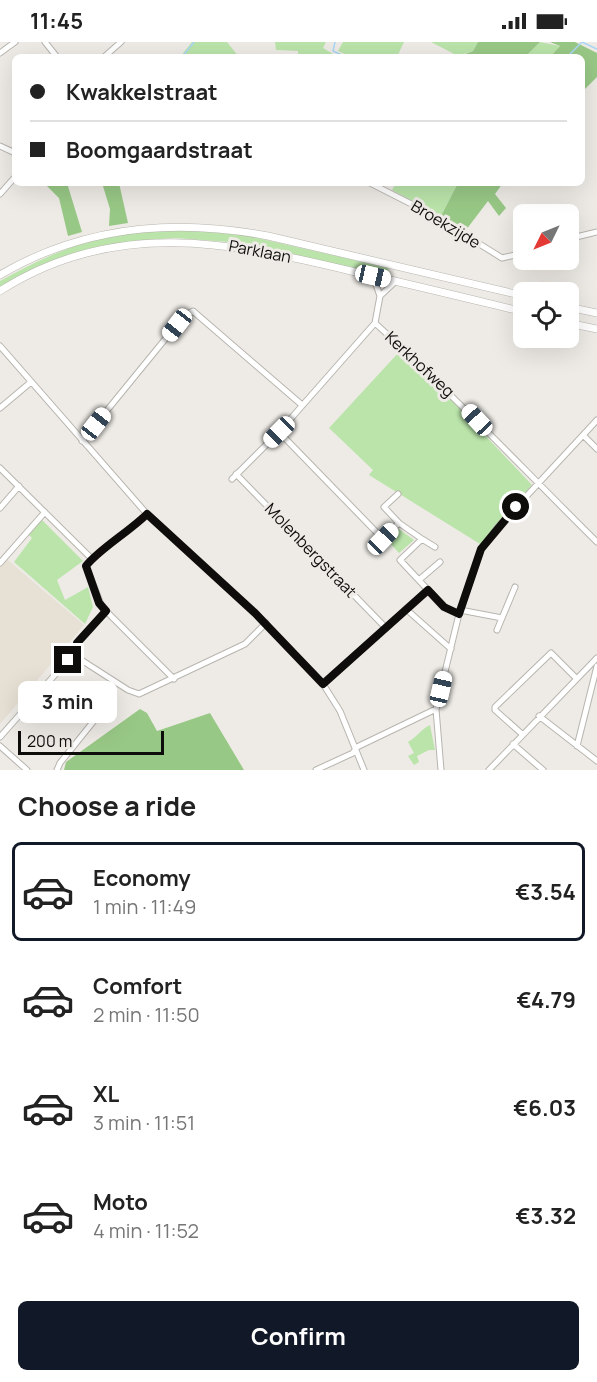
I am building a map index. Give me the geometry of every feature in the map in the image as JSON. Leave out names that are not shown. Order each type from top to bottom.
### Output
[{"type":"main road","name":"Parklaan","points":[[0,275],[37,256],[76,241],[109,233],[168,225],[234,230],[268,236],[513,293]]},
{"type":"main road","name":"Parklaan","points":[[0,291],[35,272],[70,259],[113,248],[167,242],[230,245],[513,309]]},
{"type":"main road","points":[[579,309],[597,313]]},
{"type":"main road","points":[[579,326],[597,330]]},
{"type":"street","points":[[0,53],[15,42]]},
{"type":"street","points":[[45,42],[55,54]]},
{"type":"street","points":[[108,54],[121,42]]},
{"type":"street","points":[[0,194],[12,180]]},
{"type":"street","name":"Broekzijde","points":[[376,186],[431,214],[502,258],[513,256]]},
{"type":"street","points":[[579,236],[597,232]]},
{"type":"street","points":[[373,276],[380,296],[375,323],[279,432],[383,539],[399,523]]},
{"type":"street","points":[[380,296],[396,281]]},
{"type":"street","points":[[82,441],[155,355],[184,316],[193,311],[302,405]]},
{"type":"street","name":"Kerkhofweg","points":[[375,323],[448,390],[597,542]]},
{"type":"street","points":[[0,346],[147,514],[266,623],[323,684],[340,711],[364,770]]},
{"type":"street","points":[[0,408],[31,382]]},
{"type":"street","points":[[441,770],[436,709],[459,612],[481,549],[497,528],[597,420]]},
{"type":"street","name":"Molenbergstraat","points":[[279,432],[234,477],[342,581],[385,627]]},
{"type":"street","points":[[584,436],[597,449]]},
{"type":"street","points":[[0,468],[91,558]]},
{"type":"street","points":[[0,508],[19,486]]},
{"type":"street","points":[[398,494],[384,507],[399,523],[435,548]]},
{"type":"street","points":[[0,563],[45,512]]},
{"type":"street","points":[[147,514],[111,545],[91,558],[86,566],[99,603],[174,679]]},
{"type":"street","points":[[422,539],[400,560],[444,607],[459,612],[502,618]]},
{"type":"street","points":[[420,581],[440,562]]},
{"type":"street","points":[[497,630],[515,587]]},
{"type":"street","points":[[323,684],[428,590]]},
{"type":"street","points":[[406,609],[450,649]]},
{"type":"street","points":[[0,737],[64,664],[75,656],[77,643],[106,611]]},
{"type":"street","points":[[75,656],[133,693],[147,692],[245,644],[266,623]]},
{"type":"street","points":[[522,734],[495,710],[495,707],[551,653],[576,678]]},
{"type":"street","points":[[489,770],[597,658]]},
{"type":"street","points":[[577,746],[597,666]]},
{"type":"street","points":[[316,770],[436,709]]},
{"type":"street","points":[[539,716],[597,761]]},
{"type":"street","points":[[57,770],[60,763],[97,717]]},
{"type":"street","points":[[513,744],[543,770]]},
{"type":"street","points":[[0,746],[27,770]]},
{"type":"shaded area","points":[[3,556],[84,625],[0,724],[0,559]]},
{"type":"green space","points":[[192,42],[227,42],[237,54],[182,54]]},
{"type":"green space","points":[[275,42],[326,42],[323,48],[333,54],[298,54],[298,51],[276,50]]},
{"type":"green space","points":[[343,42],[404,42],[398,54],[345,54],[338,51]]},
{"type":"green space","points":[[431,42],[478,42],[473,51],[454,54]]},
{"type":"green space","points":[[478,42],[540,42],[528,54],[466,54],[473,51]]},
{"type":"green space","points":[[540,42],[560,46],[553,54],[528,54]]},
{"type":"green space","points":[[550,42],[575,42],[597,53],[597,77],[585,89],[585,54],[553,54],[560,46]]},
{"type":"green space","points":[[47,186],[68,186],[82,232],[68,236],[59,198]]},
{"type":"green space","points":[[103,186],[120,186],[128,223],[109,226],[110,209]]},
{"type":"green space","points":[[394,186],[456,186],[441,216],[392,190]]},
{"type":"green space","points":[[456,186],[501,186],[495,194],[506,208],[499,216],[488,201],[466,230],[441,216]]},
{"type":"green space","points":[[184,229],[231,232],[389,268],[386,276],[242,243],[175,238],[145,240],[77,254],[0,288],[0,281],[77,245],[124,234]]},
{"type":"green space","points":[[400,351],[448,396],[532,485],[480,544],[369,475],[373,470],[329,428]]},
{"type":"green space","points":[[41,519],[83,561],[57,580],[65,600],[88,587],[93,607],[85,624],[14,562],[32,538],[27,533]]},
{"type":"green space","points":[[399,529],[414,540],[399,553],[387,540]]},
{"type":"green space","points":[[140,709],[147,713],[157,731],[210,713],[244,770],[64,770],[66,762]]},
{"type":"green space","points":[[430,725],[435,750],[429,750],[417,756],[419,762],[414,765],[408,756],[414,753],[408,742]]},
{"type":"waterway","points":[[184,54],[194,42]]},
{"type":"waterway","points":[[335,42],[333,51],[340,54]]},
{"type":"waterway","points":[[582,42],[597,49]]},
{"type":"waterway","points":[[570,54],[582,42]]},
{"type":"route","points":[[68,660],[75,656],[77,643],[106,611],[99,603],[86,566],[91,558],[111,545],[147,514],[255,613],[323,684],[428,590],[444,607],[459,614],[481,549],[516,507]]}]
